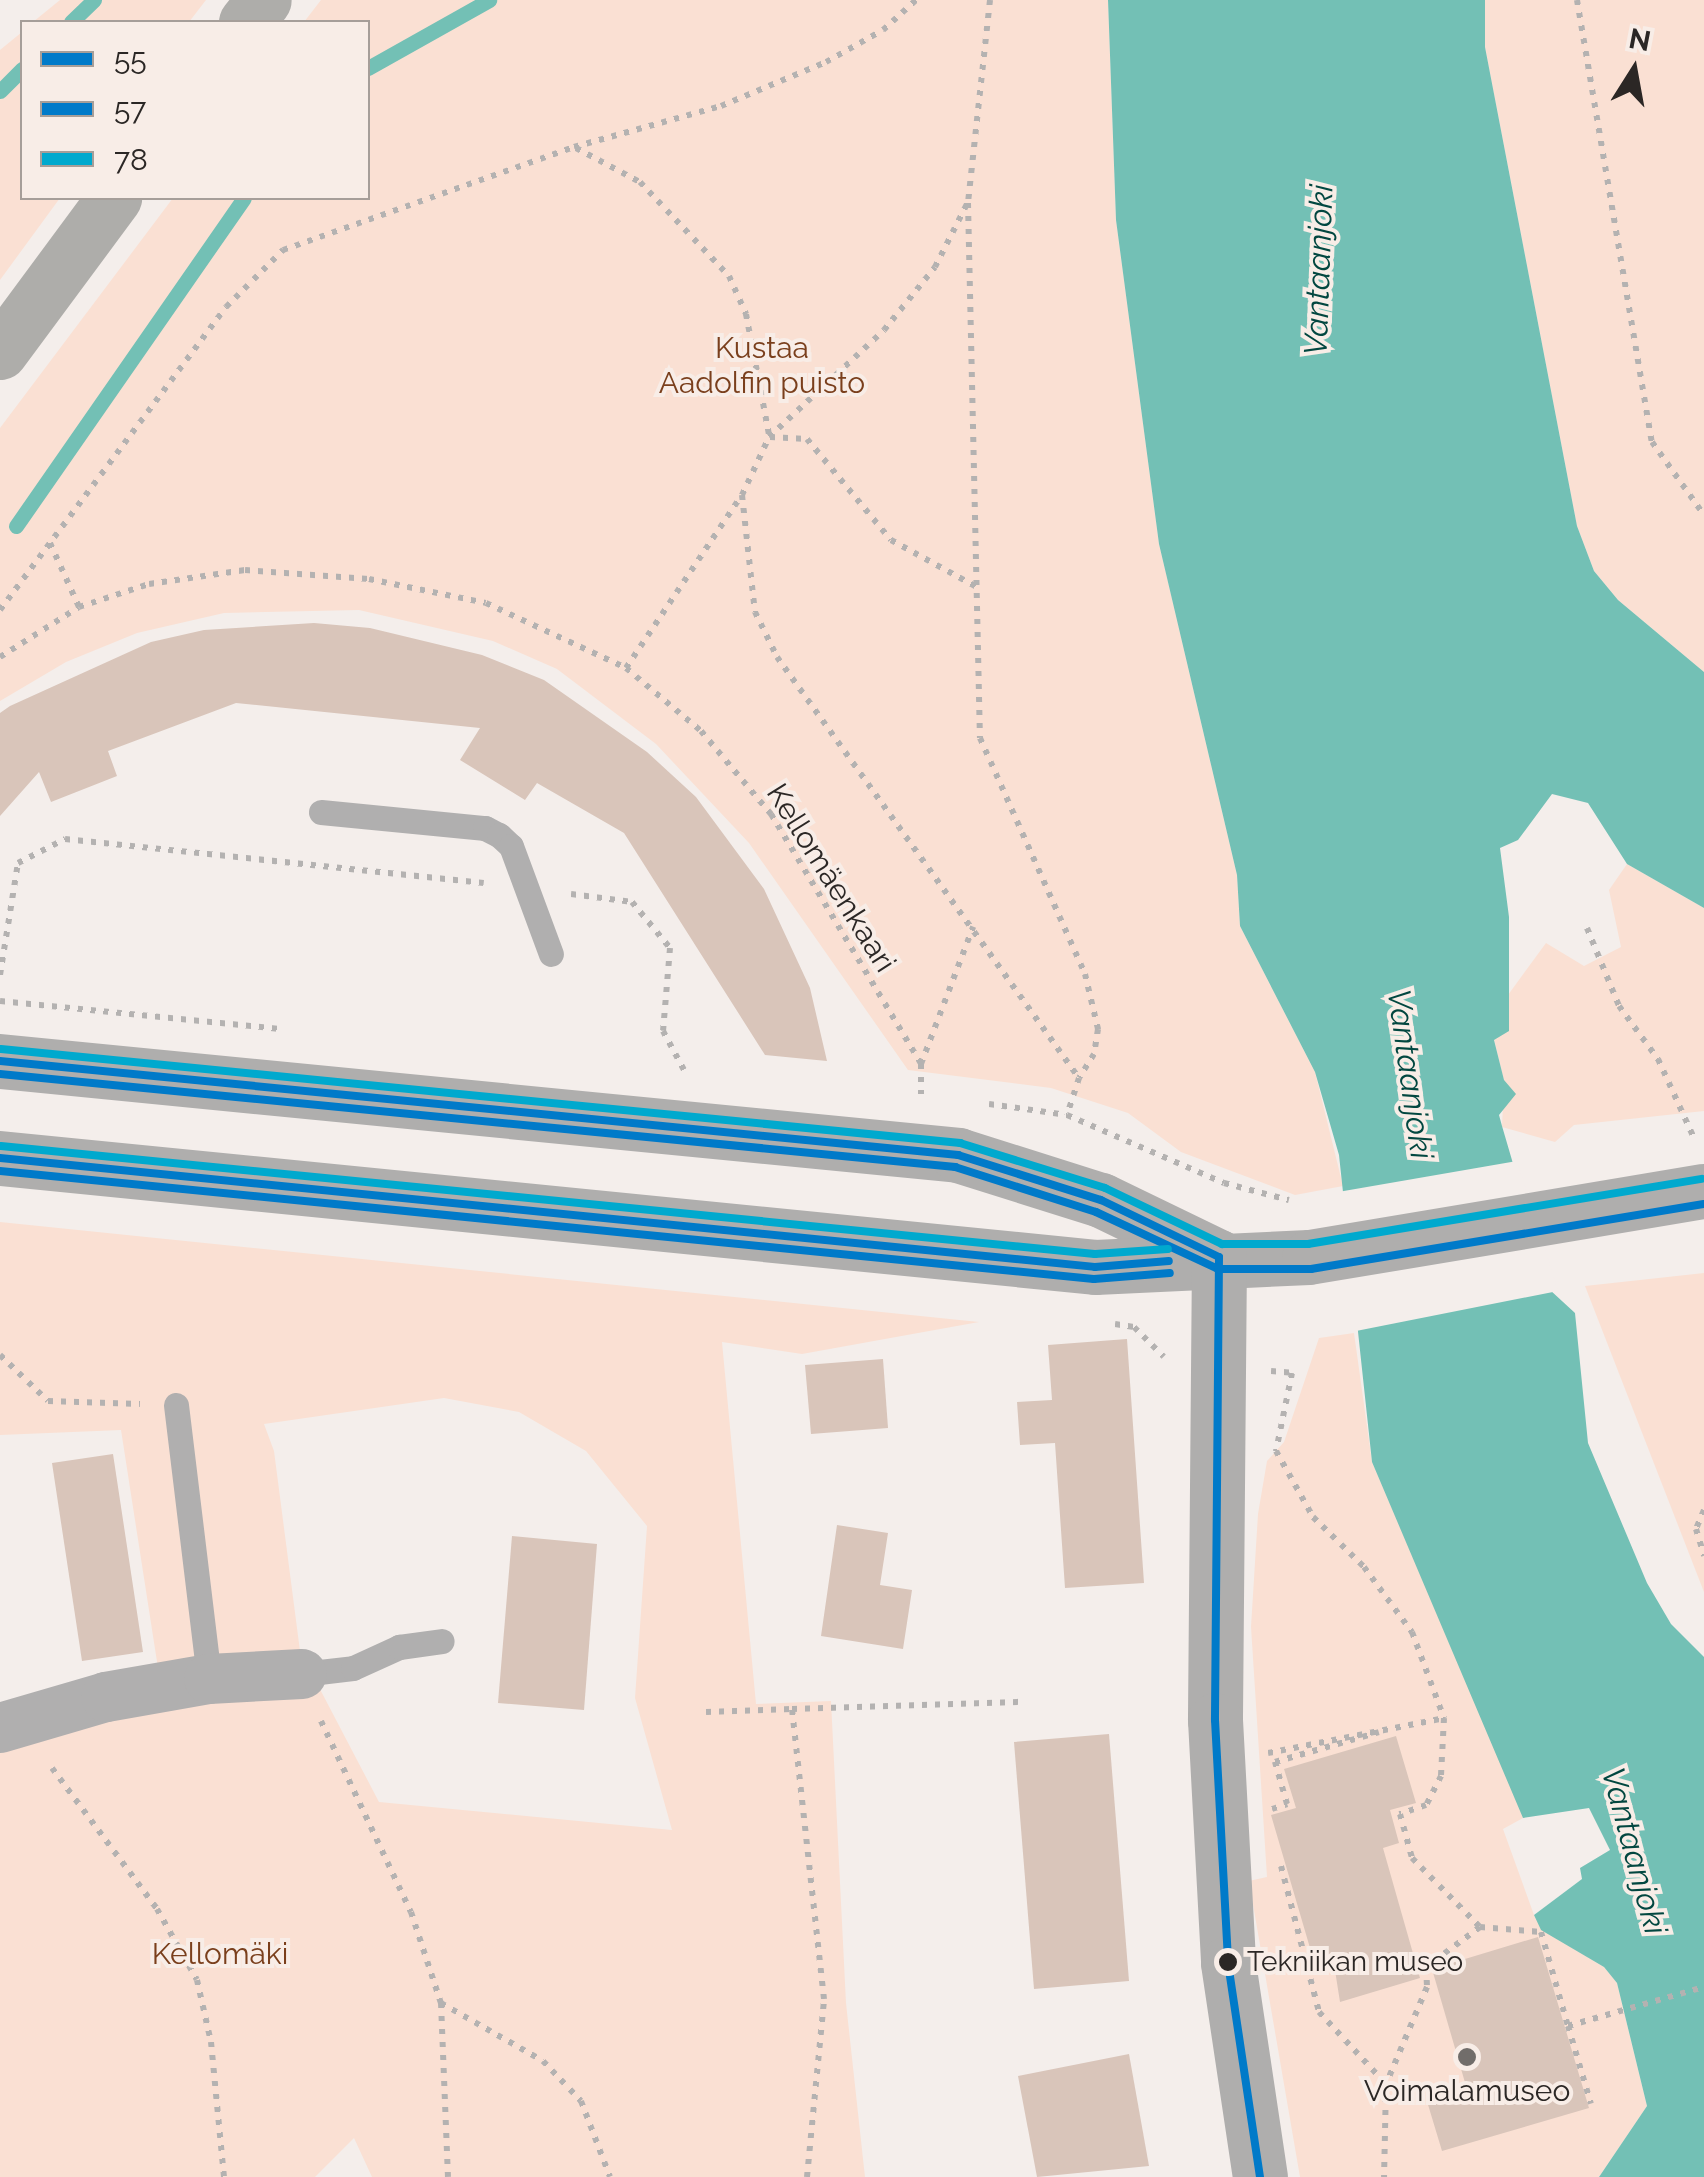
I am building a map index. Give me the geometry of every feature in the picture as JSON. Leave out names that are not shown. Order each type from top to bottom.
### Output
[{"type":"highway","points":[[248,20],[264,0]]},
{"type":"highway","points":[[0,352],[113,200]]},
{"type":"main road","points":[[0,1061],[958,1156],[1101,1200],[1219,1257]]},
{"type":"main road","points":[[0,1158],[1094,1268],[1340,1252],[1704,1191]]},
{"type":"main road","points":[[1219,1257],[1215,1720],[1228,1963],[1260,2177]]},
{"type":"street","points":[[5,1716],[209,1679],[302,1674]]},
{"type":"lane","points":[[321,812],[486,828],[511,846],[551,954]]},
{"type":"lane","points":[[176,1406],[209,1679]]},
{"type":"lane","points":[[302,1674],[353,1668],[400,1647],[442,1641]]},
{"type":"path","points":[[0,610],[226,307],[283,250],[574,147],[721,106],[826,62],[882,30],[916,0]]},
{"type":"path","points":[[990,0],[968,203],[980,738],[1085,974],[1098,1029],[1094,1054],[1079,1078],[1067,1115],[1224,1183],[1302,1204]]},
{"type":"path","points":[[1577,0],[1652,442],[1704,515]]},
{"type":"path","points":[[574,147],[640,182],[729,276],[746,314],[769,436]]},
{"type":"path","points":[[626,668],[742,495],[769,436],[884,330],[935,267],[968,203]]},
{"type":"path","points":[[769,436],[807,438],[891,540],[977,587]]},
{"type":"path","points":[[742,495],[755,612],[776,657],[974,926],[1079,1078]]},
{"type":"path","points":[[50,543],[79,607]]},
{"type":"path","name":"Kellomäenkaari","points":[[0,657],[79,607],[150,584],[246,570],[369,579],[486,603],[626,668],[701,731],[771,814],[921,1064]]},
{"type":"path","points":[[0,976],[18,862],[65,839],[632,902],[670,948],[663,1031],[684,1070]]},
{"type":"path","points":[[921,1094],[921,1064],[974,926]]},
{"type":"path","points":[[1587,928],[1619,1006],[1658,1059],[1694,1138]]},
{"type":"path","points":[[1104,1322],[1134,1327],[1163,1357]]},
{"type":"path","points":[[0,1355],[48,1402],[176,1406]]},
{"type":"path","points":[[1292,1373],[1276,1451],[1314,1518],[1364,1567],[1412,1632],[1444,1718],[1441,1776],[1426,1805],[1400,1814],[1412,1858],[1480,1927],[1541,1932],[1592,2104]]},
{"type":"path","points":[[1704,1510],[1696,1529],[1704,1556]]},
{"type":"path","points":[[302,1674],[411,1912],[441,2003],[448,2177]]},
{"type":"path","points":[[706,1712],[1019,1702]]},
{"type":"path","points":[[792,1709],[824,1999],[807,2177]]},
{"type":"path","points":[[5,1716],[157,1909],[197,1980],[211,2042],[224,2177]]},
{"type":"path","points":[[1260,1754],[1444,1718]]},
{"type":"path","points":[[1271,1829],[1266,1811],[1287,1804],[1274,1762],[1380,1737],[1379,1732]]},
{"type":"path","points":[[1276,1848],[1319,2012],[1386,2084]]},
{"type":"path","points":[[1384,2177],[1386,2084],[1427,1987],[1426,1967],[1480,1927]]},
{"type":"path","points":[[1568,2026],[1704,1987]]},
{"type":"path","points":[[441,2003],[543,2061],[582,2101],[610,2177]]},
{"type":"green space","points":[[60,0],[206,0],[191,20],[35,20]]},
{"type":"green space","name":"Kustaa Aadolfin puisto","points":[[321,0],[1108,0],[1116,220],[1159,544],[1237,875],[1240,926],[1315,1072],[1343,1186],[1295,1195],[1181,1152],[1128,1113],[1051,1088],[908,1070],[749,843],[656,744],[557,669],[493,641],[359,610],[224,613],[137,633],[66,662],[0,701],[0,428],[171,200],[370,200],[370,20],[306,20]]},
{"type":"green space","points":[[1485,0],[1704,0],[1704,672],[1618,600],[1594,571],[1577,526],[1485,47]]},
{"type":"green space","points":[[20,34],[20,200],[59,200],[0,280],[0,50]]},
{"type":"green space","points":[[1627,864],[1704,908],[1704,1111],[1574,1125],[1555,1142],[1502,1127],[1504,1081],[1494,1039],[1509,1030],[1508,995],[1546,943],[1584,966],[1621,947],[1609,890]]},
{"type":"green space","name":"Kellomäki","points":[[0,1222],[979,1322],[802,1354],[722,1342],[756,1704],[831,1701],[846,2003],[865,2177],[372,2177],[354,2138],[315,2177],[0,2177],[0,1706],[160,1681],[121,1430],[0,1435]],"holes":[[[444,1398],[519,1412],[586,1451],[647,1526],[635,1698],[672,1830],[379,1802],[300,1651],[274,1451],[264,1424]]]},
{"type":"green space","points":[[1704,1273],[1704,1592],[1585,1286]]},
{"type":"green space","points":[[1354,1333],[1372,1462],[1515,1794],[1523,1818],[1503,1829],[1534,1915],[1542,1930],[1604,1967],[1617,1983],[1647,2106],[1599,2177],[1300,2177],[1249,1881],[1267,1877],[1251,1627],[1258,1514],[1267,1461],[1284,1442],[1319,1338]]},
{"type":"water","name":"Vantaanjoki","points":[[1108,0],[1485,0],[1485,47],[1577,526],[1594,571],[1618,600],[1704,672],[1704,908],[1627,864],[1588,803],[1552,794],[1518,840],[1500,848],[1509,917],[1509,1031],[1494,1040],[1504,1080],[1516,1094],[1499,1115],[1550,1290],[1575,1313],[1588,1443],[1647,1583],[1671,1624],[1704,1657],[1704,2177],[1599,2177],[1647,2106],[1617,1983],[1604,1967],[1541,1930],[1534,1915],[1582,1879],[1580,1868],[1610,1850],[1589,1808],[1523,1818],[1372,1462],[1339,1155],[1315,1072],[1240,926],[1237,875],[1159,544],[1116,220]]},
{"type":"pier","points":[[1517,1161],[1558,1291],[1351,1332],[1338,1192]]},
{"type":"building","points":[[314,623],[370,628],[482,655],[544,680],[647,752],[696,797],[764,889],[810,988],[827,1061],[765,1055],[624,833],[537,783],[525,800],[460,760],[480,728],[236,703],[108,751],[117,776],[51,802],[39,772],[0,816],[0,713],[10,706],[151,642],[204,630]]},
{"type":"building","points":[[1127,1339],[1144,1583],[1065,1588],[1055,1443],[1020,1445],[1017,1402],[1052,1400],[1048,1345]]},
{"type":"building","points":[[883,1359],[888,1428],[811,1434],[805,1365]]},
{"type":"building","points":[[113,1454],[143,1652],[82,1661],[52,1463]]},
{"type":"building","points":[[837,1525],[888,1533],[880,1585],[912,1590],[903,1649],[821,1636]]},
{"type":"building","points":[[512,1536],[597,1544],[584,1710],[498,1703]]},
{"type":"building","points":[[1109,1734],[1129,1981],[1034,1989],[1014,1742]]},
{"type":"building","points":[[1396,1736],[1416,1803],[1390,1810],[1399,1843],[1383,1848],[1420,1978],[1340,2002],[1334,1964],[1315,1965],[1271,1815],[1296,1808],[1284,1769]]},
{"type":"building","points":[[1538,1937],[1589,2108],[1442,2151],[1426,2098],[1466,2086],[1432,1969]]},
{"type":"building","points":[[1129,2054],[1149,2166],[1037,2177],[1018,2076]]},
{"type":"waterway","points":[[73,20],[94,0]]},
{"type":"waterway","points":[[370,67],[489,0]]},
{"type":"waterway","points":[[0,91],[20,71]]},
{"type":"waterway","points":[[16,526],[243,200]]},
{"type":"transit line","name":"78","points":[[1,1049],[960,1143],[1105,1188],[1222,1244],[1308,1244],[1702,1179]]},
{"type":"transit line","name":"55","points":[[0,1061],[958,1155],[1101,1200],[1219,1257]]},
{"type":"transit line","name":"57","points":[[0,1074],[955,1167],[1096,1212],[1218,1269],[1311,1269],[1704,1204]]},
{"type":"transit line","name":"78","points":[[1,1146],[1095,1254],[1168,1249]]},
{"type":"transit line","name":"55","points":[[0,1158],[1095,1267],[1169,1261]]},
{"type":"transit line","name":"57","points":[[0,1171],[1094,1279],[1170,1273]]},
{"type":"transit line","name":"55","points":[[1219,1257],[1215,1720],[1228,1963],[1260,2177]]},
{"type":"place","name":"Tekniikan museo","points":[[1228,1962]]},
{"type":"place","name":"Voimalamuseo","points":[[1467,2057]]}]
